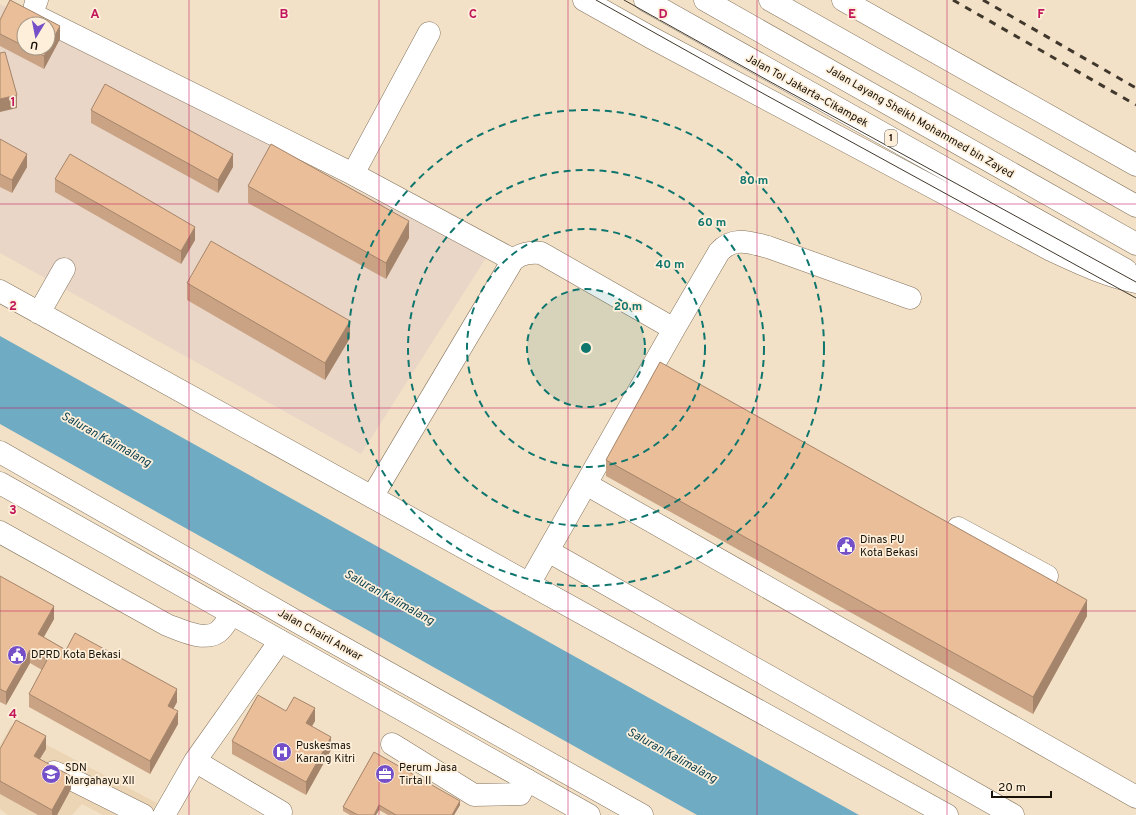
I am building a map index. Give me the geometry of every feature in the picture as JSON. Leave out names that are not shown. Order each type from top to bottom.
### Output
[{"type":"main road","points":[[37,0],[34,8],[38,17],[353,174],[513,260]]},
{"type":"main road","points":[[584,0],[652,38],[1051,250],[1092,269],[1136,282]]},
{"type":"main road","name":"Jalan Tol Jakarta–Cikampek","points":[[645,0],[1136,276]]},
{"type":"main road","name":"Jalan Layang Sheikh Mohammed bin Zayed","points":[[705,0],[1136,244]]},
{"type":"main road","points":[[770,0],[1136,206]]},
{"type":"main road","points":[[843,0],[1136,165]]},
{"type":"main road","points":[[353,174],[429,33]]},
{"type":"main road","points":[[529,584],[586,484],[660,371],[674,329],[718,252],[725,245],[739,242],[751,242],[910,298]]},
{"type":"main road","points":[[372,497],[513,260],[519,255],[525,253],[541,253],[674,329]]},
{"type":"main road","points":[[39,313],[64,269]]},
{"type":"main road","points":[[0,291],[947,815]]},
{"type":"main road","name":"Jalan Chairil Anwar","points":[[0,452],[294,620],[642,815]]},
{"type":"main road","points":[[0,482],[527,780],[579,812],[588,785]]},
{"type":"main road","points":[[586,484],[1136,797]]},
{"type":"main road","points":[[941,520],[1047,576]]},
{"type":"main road","points":[[0,532],[167,625],[180,630],[204,636],[216,633],[232,614]]},
{"type":"main road","points":[[548,551],[1013,815]]},
{"type":"main road","points":[[164,815],[195,761],[294,620]]},
{"type":"main road","points":[[392,744],[474,795],[520,794],[527,780]]},
{"type":"main road","points":[[195,761],[280,812]]},
{"type":"main road","points":[[54,772],[143,815]]},
{"type":"shaded area","points":[[0,4],[23,16],[16,16],[16,56],[56,56],[56,33],[486,258],[361,454],[0,253]]},
{"type":"shaded area","name":"SDN Margahayu XII","points":[[11,726],[157,803],[150,815],[103,815],[82,804],[72,815],[8,815],[0,809],[0,745]]},
{"type":"water","name":"Saluran Kalimalang","points":[[0,336],[859,815],[697,815],[0,424]]},
{"type":"building","points":[[10,0],[41,16],[16,16],[16,42],[0,34],[0,20]]},
{"type":"building","points":[[56,24],[60,26],[56,34]]},
{"type":"building","points":[[5,52],[17,95],[0,99],[0,53]]},
{"type":"building","points":[[105,84],[233,154],[218,180],[91,110]]},
{"type":"building","points":[[0,139],[27,154],[12,180],[0,174]]},
{"type":"building","points":[[271,144],[409,221],[386,263],[248,186]]},
{"type":"building","points":[[70,154],[195,227],[181,251],[55,179]]},
{"type":"building","points":[[211,241],[350,321],[325,363],[187,283]]},
{"type":"building","name":"Dinas PU Kota Bekasi","points":[[660,362],[1087,600],[1033,697],[606,460]]},
{"type":"building","points":[[0,576],[54,606],[38,634],[66,650],[75,633],[177,689],[168,706],[178,711],[150,761],[29,694],[47,660],[30,650],[6,692],[0,689]]},
{"type":"building","name":"Puskesmas Karang Kitri","points":[[258,695],[286,711],[294,697],[315,708],[306,723],[331,737],[306,782],[232,741]]},
{"type":"building","points":[[16,720],[46,736],[34,756],[71,776],[52,810],[0,781],[0,749]]},
{"type":"building","name":"Perum Jasa Tirta II","points":[[374,752],[460,801],[452,815],[396,815],[379,805],[374,815],[358,815],[343,807]]},
{"type":"tram line","points":[[596,0],[1136,298]]},
{"type":"tram line","points":[[624,0],[1136,282]]},
{"type":"railway","points":[[953,0],[1136,105]]},
{"type":"railway","points":[[983,0],[1136,88]]},
{"type":"place","name":"Dinas PU Kota Bekasi","points":[[846,546]]},
{"type":"place","name":"DPRD Kota Bekasi","points":[[17,655]]},
{"type":"place","name":"Puskesmas Karang Kitri","points":[[282,752]]},
{"type":"place","name":"SDN Margahayu XII","points":[[51,774]]},
{"type":"place","name":"Perum Jasa Tirta II","points":[[385,774]]}]
